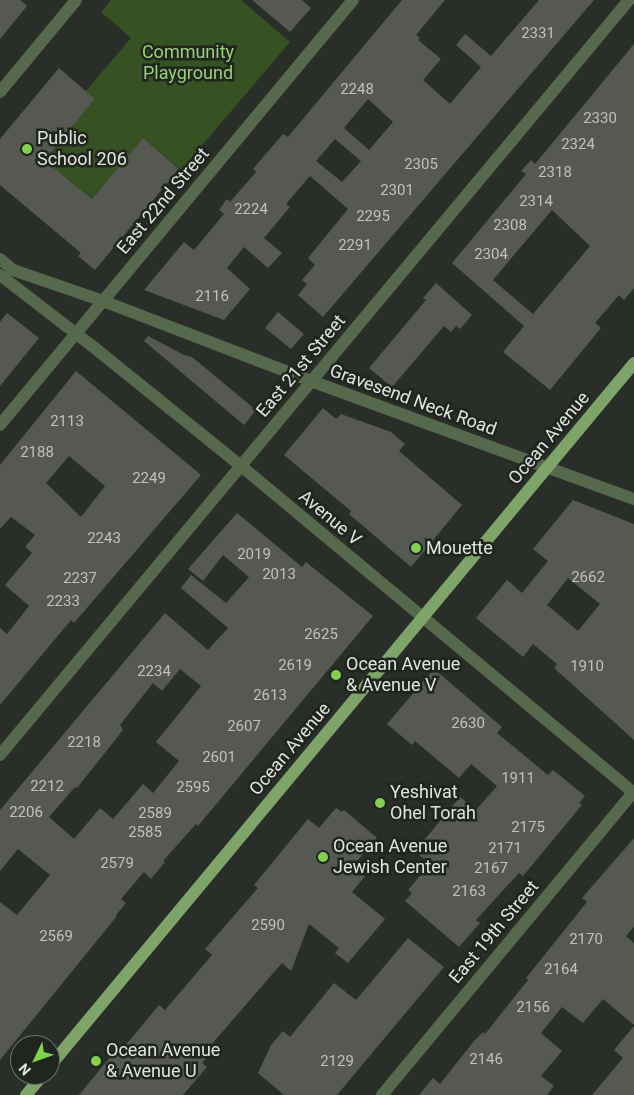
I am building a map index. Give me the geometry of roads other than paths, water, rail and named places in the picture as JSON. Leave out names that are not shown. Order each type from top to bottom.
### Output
[{"type":"main road","name":"Ocean Avenue","points":[[60,1054],[634,363]]},
{"type":"main road","points":[[26,1095],[34,1085]]},
{"type":"street","points":[[0,92],[76,0]]},
{"type":"street","name":"East 22nd Street","points":[[0,425],[353,0]]},
{"type":"street","name":"East 21st Street","points":[[0,755],[629,0]]},
{"type":"street","name":"Gravesend Neck Road","points":[[0,259],[13,270],[103,301],[311,381],[634,498]]},
{"type":"street","name":"Avenue V","points":[[0,276],[241,466],[634,792]]},
{"type":"street","name":"East 19th Street","points":[[382,1095],[634,792]]},
{"type":"place","name":"Public School 206","points":[[27,149]]},
{"type":"place","name":"Mouette","points":[[416,548]]},
{"type":"place","name":"Ocean Avenue & Avenue V","points":[[336,675]]},
{"type":"place","name":"Yeshivat Ohel Torah","points":[[380,803]]},
{"type":"place","name":"Ocean Avenue Jewish Center","points":[[323,857]]},
{"type":"place","name":"Ocean Avenue & Avenue U","points":[[96,1061]]},
{"type":"park label","name":"Community Playground","points":[[188,63]]}]
